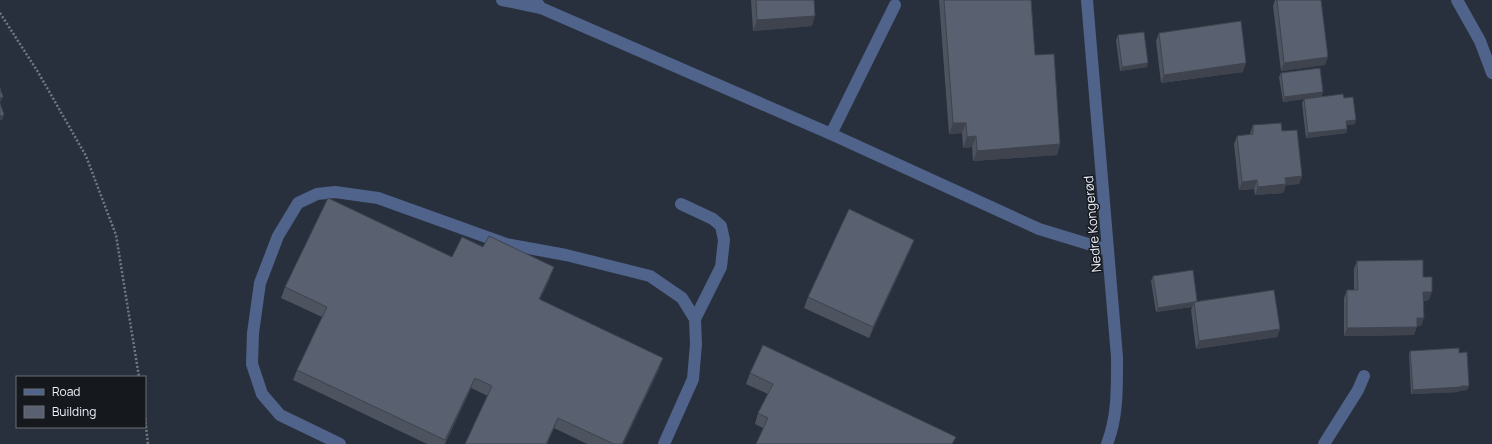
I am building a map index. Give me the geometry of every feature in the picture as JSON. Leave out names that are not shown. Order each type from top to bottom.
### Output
[{"type":"street","points":[[502,0],[538,4],[831,134],[1039,230],[1108,250]]},
{"type":"street","name":"Nedre Kongerød","points":[[1087,0],[1117,357],[1117,397],[1114,428],[1108,444]]},
{"type":"street","points":[[1457,0],[1480,42],[1492,73]]},
{"type":"street","points":[[831,134],[895,5]]},
{"type":"street","points":[[340,444],[280,415],[262,394],[252,364],[253,333],[260,283],[278,236],[298,203],[317,194],[335,192],[378,198],[506,244],[566,255],[650,276],[682,298],[695,319]]},
{"type":"street","points":[[664,444],[693,379],[696,344],[695,319],[721,267],[724,240],[721,226],[713,219],[681,204]]},
{"type":"street","points":[[1324,444],[1358,390],[1364,376]]},
{"type":"path","points":[[0,13],[38,72],[86,156],[92,170],[116,235],[140,376]]},
{"type":"path","points":[[146,427],[148,444]]},
{"type":"building","points":[[756,0],[814,0],[815,16],[757,20]]},
{"type":"building","points":[[944,0],[1031,0],[1035,55],[1054,54],[1060,144],[977,151],[976,136],[967,137],[966,123],[953,123]]},
{"type":"building","points":[[1277,0],[1321,0],[1328,57],[1284,63]]},
{"type":"building","points":[[1241,21],[1246,63],[1164,75],[1159,33]]},
{"type":"building","points":[[1144,32],[1148,63],[1122,67],[1118,35]]},
{"type":"building","points":[[1320,68],[1323,92],[1284,97],[1281,73]]},
{"type":"building","points":[[0,88],[3,97],[0,98]]},
{"type":"building","points":[[1343,94],[1344,98],[1353,97],[1356,120],[1346,121],[1347,129],[1308,133],[1304,99]]},
{"type":"building","points":[[0,103],[4,115],[0,116]]},
{"type":"building","points":[[1281,123],[1282,131],[1297,130],[1302,176],[1285,178],[1286,184],[1258,187],[1257,180],[1242,182],[1237,136],[1253,134],[1253,125]]},
{"type":"building","points":[[328,198],[452,257],[462,237],[483,247],[489,236],[554,267],[539,299],[663,358],[622,444],[614,444],[558,418],[546,444],[465,444],[492,386],[475,378],[445,440],[297,370],[327,307],[285,287]]},
{"type":"building","points":[[849,209],[914,240],[873,327],[808,297]]},
{"type":"building","points":[[1423,260],[1423,277],[1432,277],[1432,292],[1423,292],[1424,318],[1417,318],[1417,327],[1347,328],[1347,290],[1358,290],[1357,261]]},
{"type":"building","points":[[1193,270],[1197,301],[1158,308],[1153,276]]},
{"type":"building","points":[[1274,290],[1280,329],[1199,341],[1194,302]]},
{"type":"building","points":[[763,345],[956,437],[952,444],[756,444],[768,418],[758,413],[773,384],[750,373]]},
{"type":"building","points":[[1459,348],[1459,353],[1467,352],[1469,386],[1413,390],[1410,351]]}]
